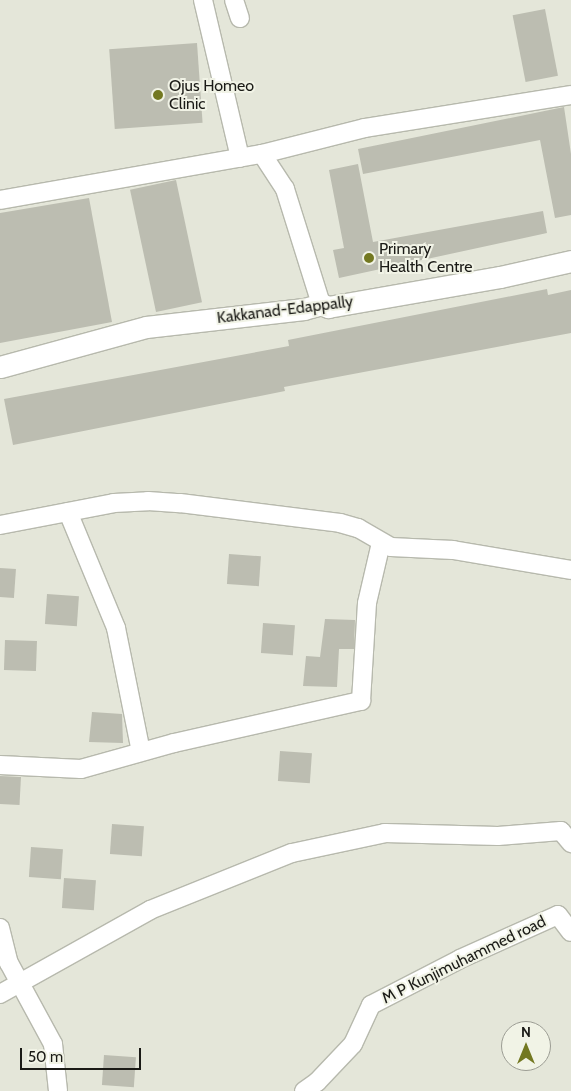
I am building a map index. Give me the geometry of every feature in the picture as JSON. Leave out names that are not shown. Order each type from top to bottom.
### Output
[{"type":"street","points":[[203,0],[240,158]]},
{"type":"street","points":[[234,0],[240,18]]},
{"type":"street","points":[[0,200],[262,154],[365,128],[571,95]]},
{"type":"street","points":[[262,154],[285,189],[321,304]]},
{"type":"street","name":"Kakkanad-Edappally","points":[[0,367],[146,328],[304,309],[321,304],[328,307],[500,277],[571,260]]},
{"type":"street","points":[[0,525],[140,501],[180,503],[340,523],[358,528],[381,543],[391,547],[453,550],[571,570]]},
{"type":"street","points":[[68,512],[116,628],[141,752]]},
{"type":"street","points":[[0,765],[81,769],[141,752],[361,701],[367,603],[381,543]]},
{"type":"street","points":[[0,994],[21,984],[150,910],[292,853],[385,833],[498,836],[561,832],[571,843]]},
{"type":"street","name":"M P Kunjimuhammed road","points":[[304,1091],[317,1082],[353,1044],[371,1005],[460,959],[558,915],[571,932]]},
{"type":"street","points":[[0,928],[9,963],[53,1044],[58,1091]]},
{"type":"building","points":[[545,9],[558,76],[526,82],[513,15]]},
{"type":"building","points":[[197,43],[203,123],[115,129],[109,49]]},
{"type":"building","points":[[564,107],[571,154],[571,215],[555,218],[540,140],[363,174],[358,149]]},
{"type":"building","points":[[358,164],[373,242],[543,211],[547,233],[339,278],[333,250],[344,248],[329,170]]},
{"type":"building","points":[[176,180],[202,302],[156,312],[130,190]]},
{"type":"building","points":[[89,198],[112,322],[0,343],[0,213]]},
{"type":"building","points":[[547,289],[548,295],[571,290],[571,333],[284,387],[285,391],[13,445],[4,399],[289,346],[288,340]]},
{"type":"building","points":[[229,554],[261,556],[259,586],[227,584]]},
{"type":"building","points":[[0,568],[16,569],[14,598],[0,597]]},
{"type":"building","points":[[47,594],[79,596],[77,626],[45,624]]},
{"type":"building","points":[[325,619],[355,620],[354,649],[339,649],[337,687],[303,686],[306,656],[320,657]]},
{"type":"building","points":[[263,623],[295,625],[293,655],[261,653]]},
{"type":"building","points":[[5,640],[37,641],[36,671],[4,670]]},
{"type":"building","points":[[92,712],[122,714],[123,743],[89,742]]},
{"type":"building","points":[[280,751],[312,753],[310,783],[278,781]]},
{"type":"building","points":[[0,776],[21,777],[20,805],[0,804]]},
{"type":"building","points":[[112,824],[144,826],[142,856],[110,854]]},
{"type":"building","points":[[31,847],[63,849],[61,879],[29,877]]},
{"type":"building","points":[[64,878],[96,880],[94,910],[62,908]]},
{"type":"building","points":[[104,1055],[136,1057],[134,1087],[102,1085]]},
{"type":"place","name":"Ojus Homeo Clinic","points":[[158,95]]},
{"type":"place","name":"Primary Health Centre","points":[[369,258]]}]
